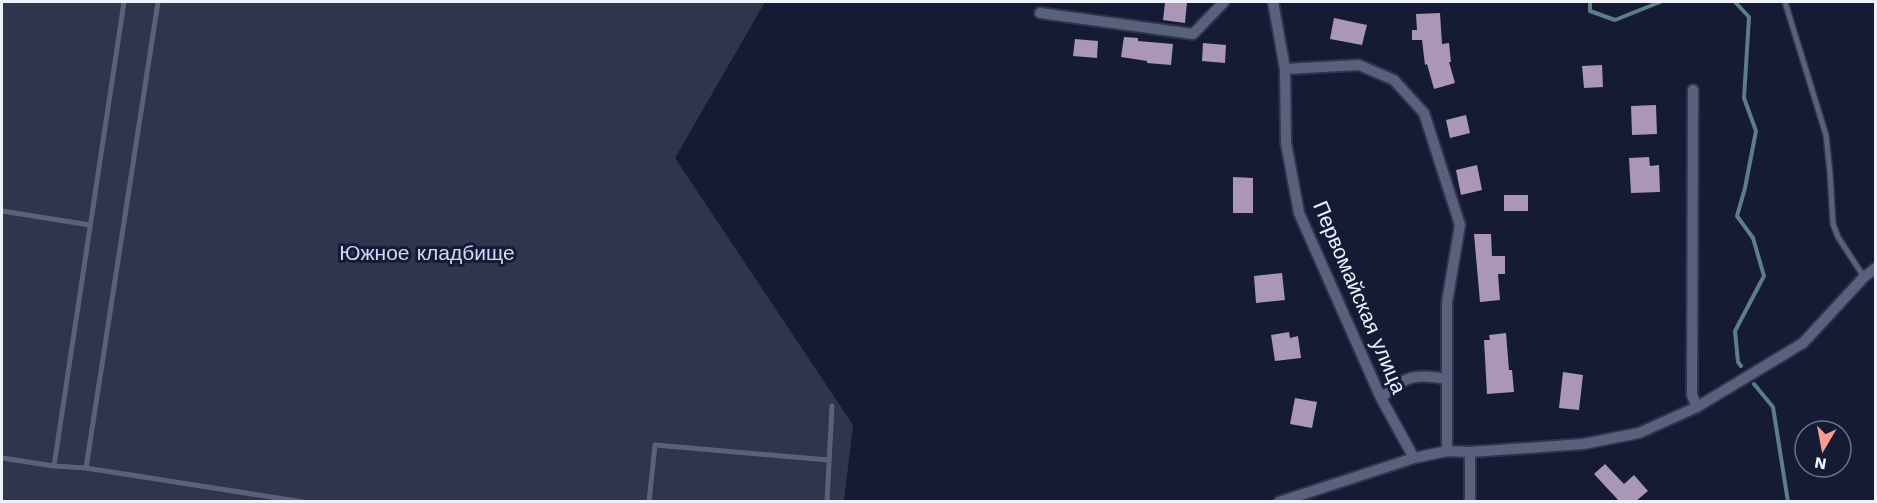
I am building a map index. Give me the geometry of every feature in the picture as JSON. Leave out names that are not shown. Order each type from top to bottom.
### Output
[{"type":"street","points":[[1040,13],[1193,34],[1224,2]]},
{"type":"street","name":"Первомайская улица","points":[[1273,2],[1285,69],[1286,143],[1299,213],[1381,398],[1414,458]]},
{"type":"street","points":[[1285,69],[1359,65],[1394,80],[1424,113],[1460,225],[1447,302],[1447,451]]},
{"type":"street","points":[[1693,90],[1692,395],[1697,406]]},
{"type":"street","points":[[1279,501],[1414,458],[1447,451],[1470,452],[1583,444],[1639,433],[1697,406],[1803,343],[1872,273]]},
{"type":"street","points":[[1381,398],[1396,383],[1408,378],[1424,375],[1447,379]]},
{"type":"street","points":[[1470,452],[1470,501]]},
{"type":"lane","points":[[54,466],[124,2]]},
{"type":"lane","points":[[86,468],[158,2]]},
{"type":"lane","points":[[1785,2],[1826,135],[1833,224],[1838,237],[1872,273]]},
{"type":"lane","points":[[2,212],[90,225]]},
{"type":"lane","points":[[827,501],[832,406]]},
{"type":"lane","points":[[650,501],[655,445],[829,460]]},
{"type":"lane","points":[[2,458],[86,468],[303,501]]},
{"type":"green space","name":"Южное кладбище","points":[[2,2],[765,2],[675,158],[853,425],[844,501],[2,501]]},
{"type":"building","points":[[1165,2],[1187,2],[1185,23],[1163,20]]},
{"type":"building","points":[[1440,13],[1442,44],[1449,43],[1451,62],[1449,62],[1455,83],[1434,89],[1427,64],[1425,65],[1422,40],[1412,40],[1412,30],[1417,30],[1416,14]]},
{"type":"building","points":[[1334,18],[1367,25],[1362,45],[1330,39]]},
{"type":"building","points":[[1124,37],[1138,38],[1138,41],[1173,44],[1171,65],[1147,63],[1147,61],[1121,57]]},
{"type":"building","points":[[1075,39],[1098,41],[1097,58],[1073,56]]},
{"type":"building","points":[[1203,43],[1226,45],[1225,63],[1202,61]]},
{"type":"building","points":[[1602,65],[1603,87],[1584,88],[1582,66]]},
{"type":"building","points":[[1656,105],[1657,134],[1632,135],[1631,106]]},
{"type":"building","points":[[1466,115],[1470,133],[1450,138],[1446,120]]},
{"type":"building","points":[[1649,157],[1650,166],[1659,165],[1660,192],[1631,193],[1629,158]]},
{"type":"building","points":[[1477,165],[1482,190],[1461,195],[1456,170]]},
{"type":"building","points":[[1233,177],[1253,178],[1253,213],[1233,213]]},
{"type":"building","points":[[1504,195],[1528,195],[1528,211],[1504,211]]},
{"type":"building","points":[[1474,234],[1491,234],[1492,256],[1505,256],[1505,274],[1498,274],[1500,300],[1480,302]]},
{"type":"building","points":[[1282,273],[1285,300],[1256,303],[1254,276]]},
{"type":"building","points":[[1289,332],[1290,338],[1298,336],[1301,358],[1275,361],[1271,335]]},
{"type":"building","points":[[1506,333],[1509,370],[1512,370],[1514,392],[1487,394],[1484,340],[1490,340],[1489,335]]},
{"type":"building","points":[[1563,372],[1583,375],[1579,410],[1559,408]]},
{"type":"building","points":[[1295,398],[1317,402],[1312,428],[1290,424]]},
{"type":"building","points":[[1605,464],[1624,484],[1634,475],[1648,491],[1636,501],[1619,501],[1594,474]]},
{"type":"waterway","points":[[1590,2],[1590,11],[1615,20],[1660,2]]},
{"type":"waterway","points":[[1735,2],[1749,17],[1744,98],[1756,131],[1737,216],[1753,238],[1764,276],[1735,331],[1738,362],[1741,366]]},
{"type":"waterway","points":[[1754,384],[1773,407],[1788,502]]}]
